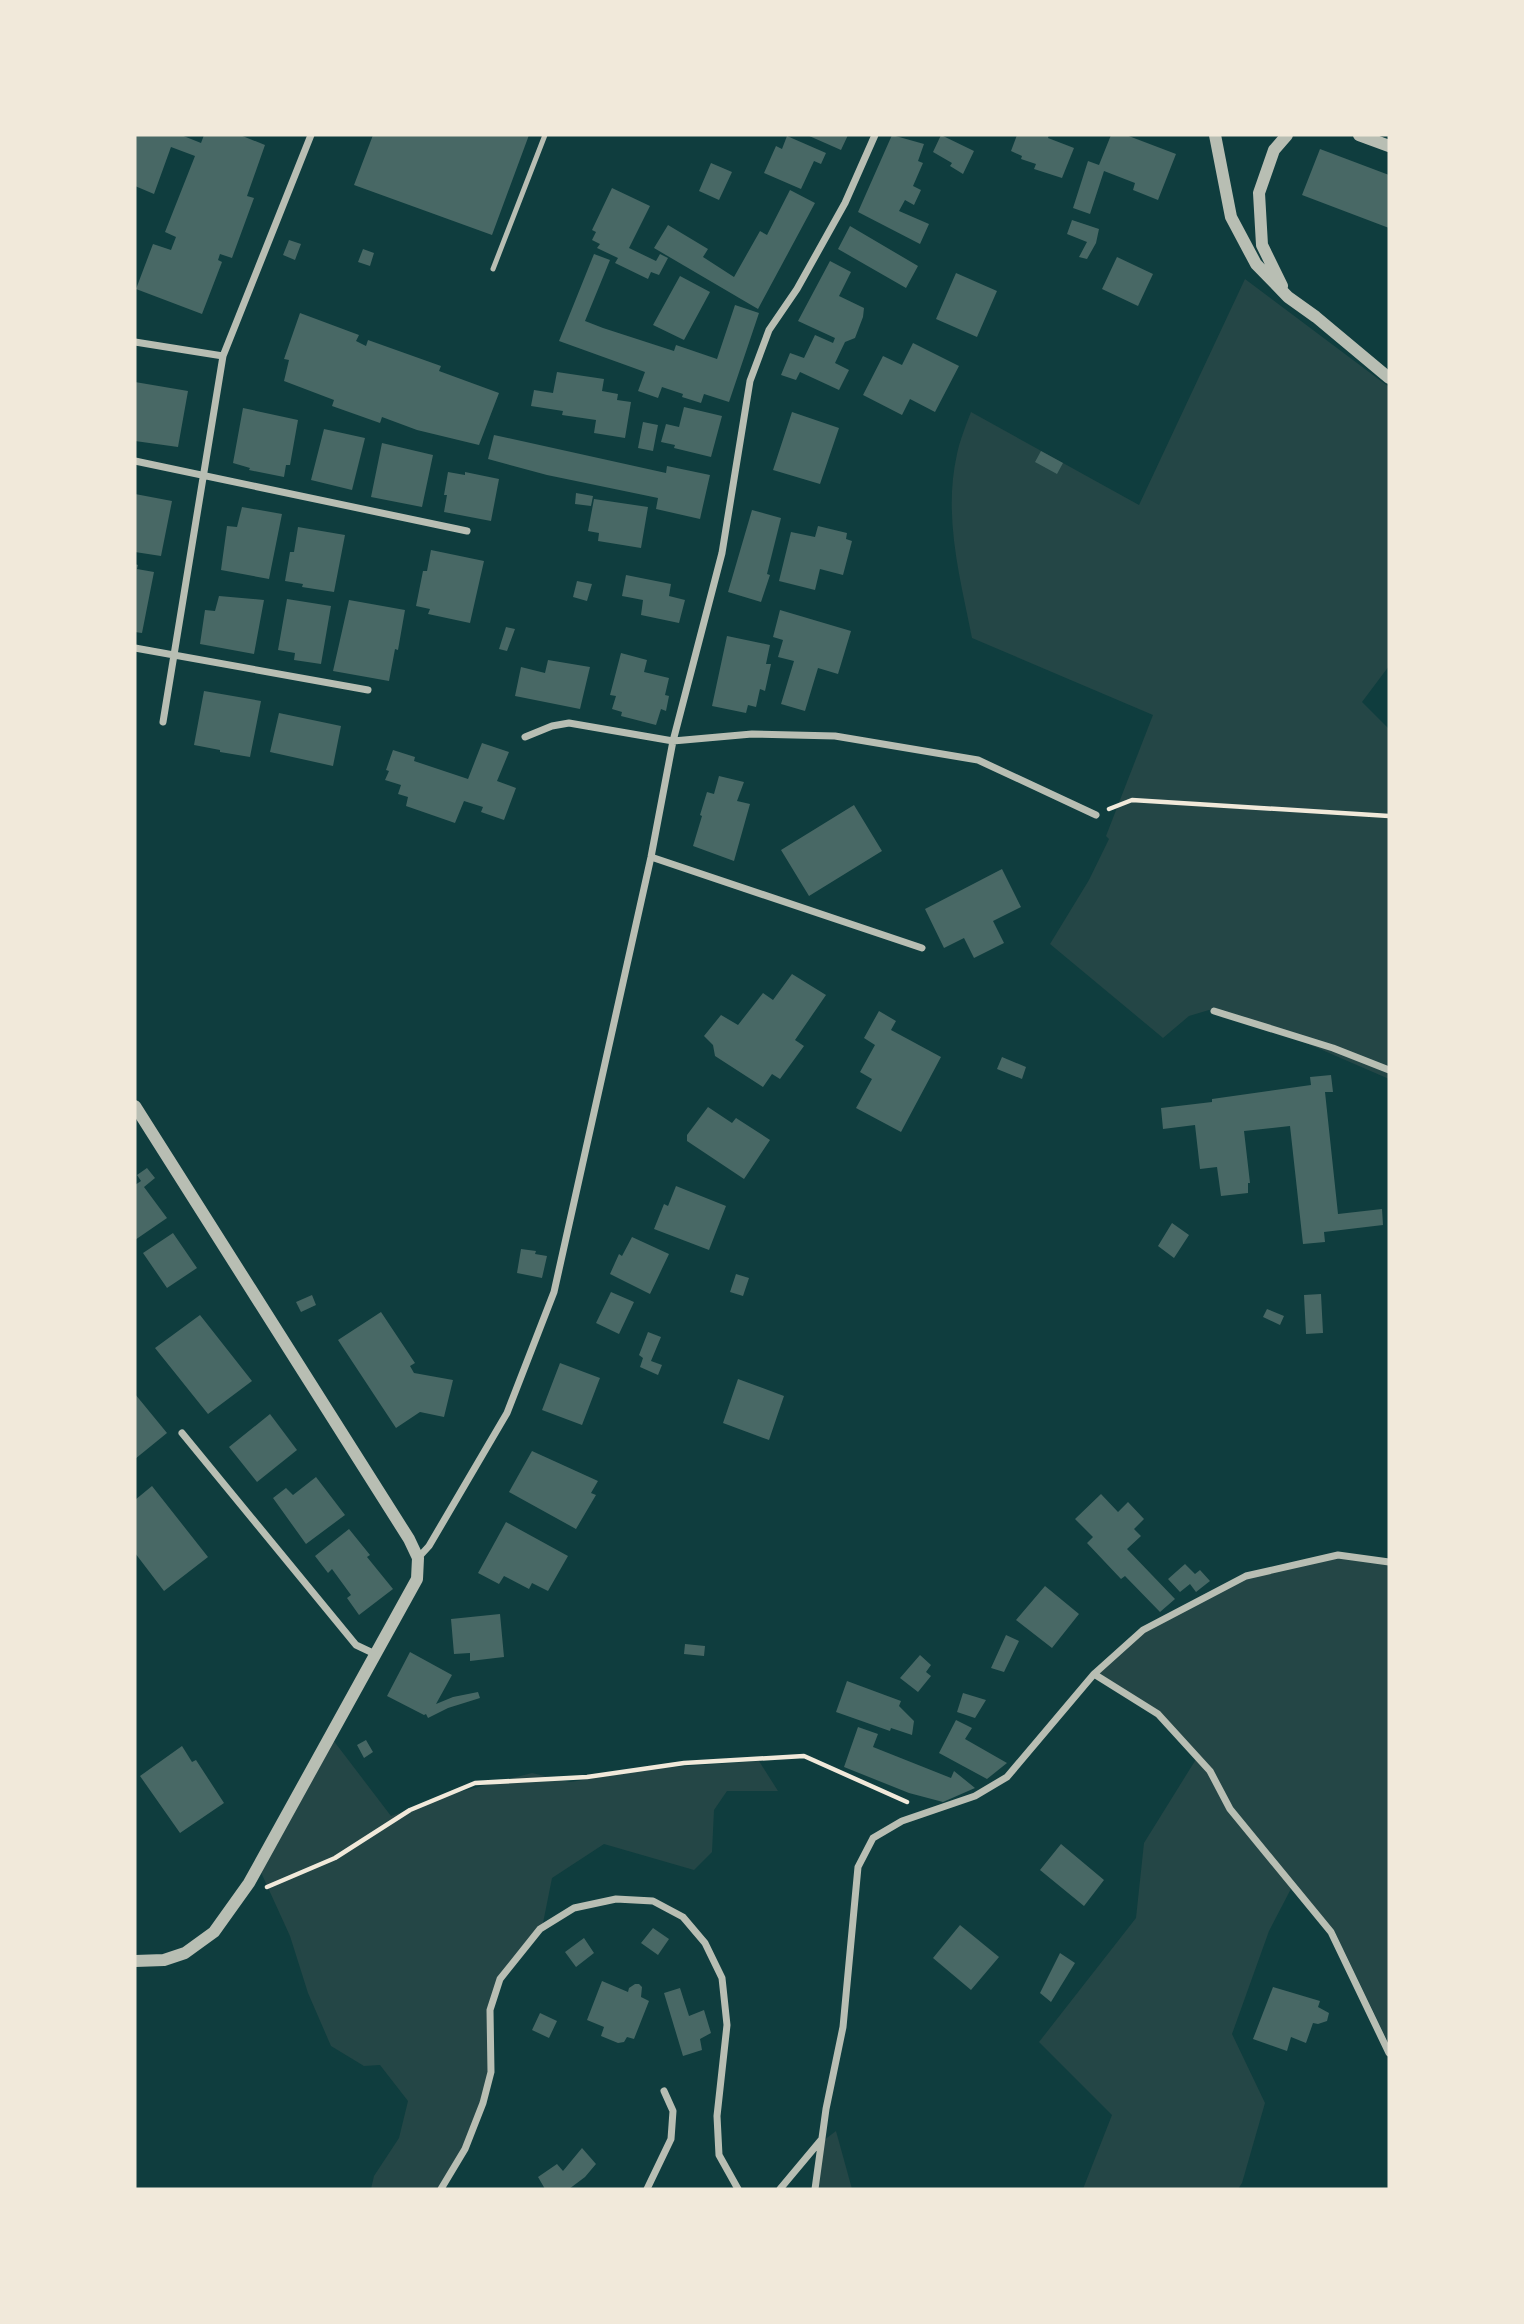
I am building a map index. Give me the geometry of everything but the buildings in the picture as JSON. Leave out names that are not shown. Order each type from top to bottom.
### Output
[{"type":"street","points":[[163,722],[223,356],[311,135]]},
{"type":"street","points":[[418,1558],[429,1546],[507,1413],[554,1292],[651,857],[673,741],[722,553],[750,381],[769,330],[797,289],[845,203],[875,135]]},
{"type":"street","points":[[1215,135],[1231,217],[1256,264],[1288,297],[1389,378]]},
{"type":"street","points":[[1287,135],[1273,150],[1259,193],[1262,245],[1288,297]]},
{"type":"street","points":[[1359,135],[1389,146]]},
{"type":"street","points":[[135,342],[223,356]]},
{"type":"street","points":[[135,461],[467,531]]},
{"type":"street","points":[[135,648],[368,690]]},
{"type":"street","points":[[525,737],[552,726],[569,723],[673,741],[752,734],[835,736],[978,760],[1096,815]]},
{"type":"street","points":[[651,857],[922,948]]},
{"type":"street","points":[[1214,1011],[1333,1048],[1389,1070]]},
{"type":"street","points":[[135,1106],[409,1539],[418,1558],[417,1578],[249,1883],[214,1932],[185,1953],[164,1960],[135,1961]]},
{"type":"street","points":[[181,1433],[356,1645],[375,1654]]},
{"type":"street","points":[[815,2189],[821,2139],[843,2026],[858,1867],[873,1838],[902,1821],[975,1796],[1007,1777],[1094,1674],[1143,1630],[1246,1576],[1338,1555],[1389,1562]]},
{"type":"street","points":[[1094,1674],[1158,1714],[1210,1771],[1230,1809],[1331,1932],[1389,2053]]},
{"type":"street","points":[[441,2189],[465,2149],[484,2103],[491,2072],[490,2010],[500,1979],[540,1929],[574,1908],[616,1899],[653,1900],[682,1917],[705,1943],[722,1978],[727,2025],[717,2116],[719,2155],[732,2183],[738,2189]]},
{"type":"street","points":[[647,2189],[671,2139],[673,2111],[664,2091]]},
{"type":"street","points":[[780,2189],[821,2139]]},
{"type":"lane","points":[[493,269],[545,135]]},
{"type":"path","points":[[1096,815],[1132,800],[1389,816]]},
{"type":"path","points":[[249,1883],[268,1888],[335,1858],[410,1810],[475,1783],[587,1777],[684,1763],[804,1756],[886,1793]]},
{"type":"shaded area","points":[[1245,279],[1389,387],[1389,666],[1362,702],[1389,729],[1389,1079],[1283,1033],[1236,1016],[1209,1010],[1189,1016],[1163,1038],[1050,944],[1089,880],[1109,839],[1106,836],[1153,715],[972,638],[958,569],[952,523],[953,477],[958,449],[971,412],[1139,505]]},
{"type":"shaded area","points":[[1341,1556],[1389,1561],[1389,2044],[1334,1930],[1294,1883],[1269,1931],[1232,2034],[1265,2103],[1238,2189],[1083,2189],[1112,2115],[1039,2042],[1136,1918],[1144,1843],[1198,1756],[1160,1712],[1090,1674],[1143,1632],[1249,1575]]},
{"type":"shaded area","points":[[330,1736],[391,1816],[459,1792],[532,1773],[570,1782],[659,1768],[759,1761],[778,1791],[727,1791],[714,1810],[712,1852],[694,1870],[604,1844],[552,1878],[542,1928],[502,1978],[490,2005],[491,2071],[465,2149],[439,2189],[371,2189],[374,2176],[399,2138],[408,2101],[380,2065],[364,2066],[331,2046],[308,1993],[290,1936],[259,1868]]},
{"type":"shaded area","points":[[836,2131],[852,2189],[816,2189],[819,2144]]}]
